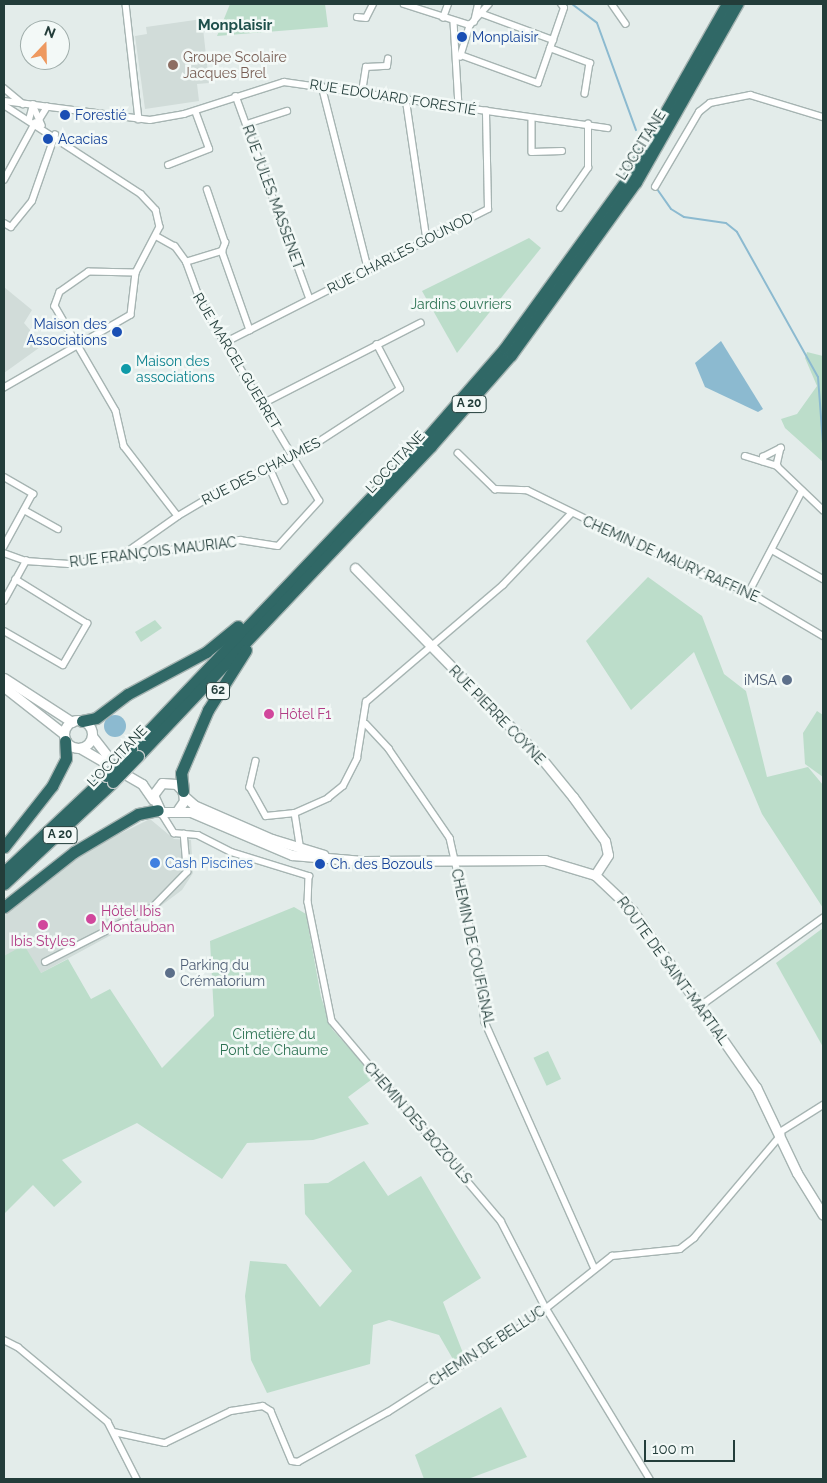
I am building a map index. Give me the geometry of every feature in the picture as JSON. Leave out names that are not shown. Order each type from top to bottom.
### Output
[{"type":"highway","name":"L'OCCITANE","points":[[278,601],[454,408],[548,293],[638,163],[727,4]]},
{"type":"highway","name":"L'OCCITANE","points":[[4,884],[109,779],[278,601],[461,414],[556,298],[655,152],[737,4]]},
{"type":"highway","points":[[77,721],[96,718],[128,694],[206,652],[278,601]]},
{"type":"highway","name":"62","points":[[184,794],[182,773],[216,694],[278,601]]},
{"type":"highway","points":[[4,847],[52,786],[66,758],[65,738]]},
{"type":"highway","name":"L'OCCITANE","points":[[4,872],[109,779]]},
{"type":"highway","points":[[4,907],[74,852],[138,814],[157,807]]},
{"type":"main road","name":"RUE PIERRE COYNE","points":[[355,568],[542,759],[604,841],[608,855],[595,875]]},
{"type":"main road","points":[[4,679],[77,721],[65,738]]},
{"type":"main road","points":[[4,687],[65,738],[142,784],[157,807]]},
{"type":"main road","name":"ROUTE DE SAINT-MARTIAL","points":[[77,721],[92,736],[102,752],[148,781],[176,784],[194,805],[287,845],[344,860]]},
{"type":"main road","points":[[80,748],[92,736]]},
{"type":"main road","points":[[157,807],[162,783]]},
{"type":"main road","points":[[176,812],[184,794]]},
{"type":"main road","name":"ROUTE DE SAINT-MARTIAL","points":[[157,807],[176,812],[191,812],[255,841],[292,855],[344,860],[545,860],[595,875],[633,911],[756,1087],[803,1185],[823,1215]]},
{"type":"main road","points":[[255,841],[293,852],[301,849]]},
{"type":"street","points":[[126,4],[139,119]]},
{"type":"street","points":[[357,17],[366,18],[373,4]]},
{"type":"street","points":[[404,4],[454,22],[472,24],[483,14],[489,4]]},
{"type":"street","points":[[443,18],[448,4]]},
{"type":"street","points":[[458,66],[478,4]]},
{"type":"street","points":[[612,4],[626,24]]},
{"type":"street","points":[[460,55],[538,83],[563,6]]},
{"type":"street","points":[[483,14],[553,40]]},
{"type":"street","points":[[454,22],[459,106]]},
{"type":"street","points":[[550,48],[590,63],[585,94]]},
{"type":"street","points":[[362,92],[366,67],[387,66],[388,59]]},
{"type":"street","name":"RUE EDOUARD FORESTIÉ","points":[[4,103],[139,119],[194,110],[284,82],[608,128]]},
{"type":"street","points":[[322,86],[368,268]]},
{"type":"street","points":[[4,88],[23,104]]},
{"type":"street","name":"RUE JULES MASSENET","points":[[236,96],[310,299]]},
{"type":"street","points":[[655,186],[699,112],[710,104],[756,96],[823,117]]},
{"type":"street","points":[[406,98],[427,241]]},
{"type":"street","points":[[4,103],[55,135],[148,200],[159,220],[157,237],[136,274],[131,315],[80,347],[4,388]]},
{"type":"street","points":[[33,105],[37,123]]},
{"type":"street","points":[[33,105],[37,123]]},
{"type":"street","points":[[4,180],[47,107]]},
{"type":"street","points":[[168,165],[209,149],[194,110]]},
{"type":"street","points":[[247,124],[287,111]]},
{"type":"street","name":"RUE CHARLES GOUNOD","points":[[224,343],[368,268],[427,241],[488,209],[486,111]]},
{"type":"street","points":[[532,118],[532,152],[562,151]]},
{"type":"street","points":[[560,208],[588,168],[588,124]]},
{"type":"street","points":[[4,223],[11,228],[32,202],[55,135]]},
{"type":"street","points":[[207,190],[223,234],[222,250],[250,330]]},
{"type":"street","name":"RUE MARCEL GUERRET","points":[[157,237],[176,247],[186,262],[201,303],[293,455]]},
{"type":"street","points":[[186,262],[222,250]]},
{"type":"street","points":[[136,274],[89,272],[60,292],[54,303],[116,411],[124,446],[178,516]]},
{"type":"street","points":[[262,404],[420,323]]},
{"type":"street","name":"RUE DES CHAUMES","points":[[124,555],[178,516],[293,455],[400,389],[377,345]]},
{"type":"street","points":[[763,462],[763,457],[781,448],[777,466]]},
{"type":"street","name":"CHEMIN DE MAURY RAFFINE","points":[[458,453],[495,489],[527,490],[570,515],[692,571],[749,592],[823,636]]},
{"type":"street","name":"RUE FRANÇOIS MAURIAC","points":[[4,553],[26,561],[69,564],[240,540],[278,546],[320,501],[293,455]]},
{"type":"street","points":[[745,456],[777,466],[823,510]]},
{"type":"street","points":[[270,468],[285,501]]},
{"type":"street","points":[[4,477],[33,494],[4,547]]},
{"type":"street","points":[[749,592],[802,490]]},
{"type":"street","points":[[24,510],[58,529]]},
{"type":"street","name":"CHEMIN DE MAURY RAFFINE","points":[[366,724],[366,702],[432,648],[503,585],[570,515]]},
{"type":"street","points":[[772,550],[823,578]]},
{"type":"street","points":[[4,601],[26,561]]},
{"type":"street","points":[[4,631],[63,665],[87,624],[16,580]]},
{"type":"street","points":[[256,760],[250,787],[260,810],[274,818],[296,813],[343,786],[358,758],[366,724]]},
{"type":"street","name":"CHEMIN DE COUFIGNAL","points":[[366,724],[389,748],[443,824],[454,860],[476,954],[485,1022],[595,1269]]},
{"type":"street","points":[[157,807],[171,830]]},
{"type":"street","points":[[171,830],[176,812]]},
{"type":"street","points":[[296,813],[301,849]]},
{"type":"street","name":"CHEMIN DES BOZOULS","points":[[171,830],[309,876],[311,920],[332,1021],[501,1221],[546,1308],[650,1479]]},
{"type":"street","points":[[287,845],[294,842],[298,832]]},
{"type":"street","points":[[45,962],[153,907],[187,872],[184,834]]},
{"type":"street","points":[[699,1006],[823,918]]},
{"type":"street","name":"CHEMIN DE BELLUC","points":[[114,1432],[165,1443],[231,1411],[263,1406],[271,1410],[294,1462],[334,1445],[388,1412],[546,1308],[612,1256],[680,1249],[694,1238],[780,1134],[823,1105]]},
{"type":"street","points":[[4,1340],[18,1347],[114,1432],[137,1479]]},
{"type":"shaded area","name":"Groupe Scolaire Jacques Brel","points":[[202,19],[209,83],[197,84],[199,101],[145,109],[135,36],[147,34],[146,27]]},
{"type":"shaded area","points":[[4,287],[32,310],[24,323],[43,345],[4,373]]},
{"type":"shaded area","points":[[150,819],[174,839],[191,840],[193,873],[182,890],[150,914],[41,973],[4,956],[4,915],[89,849]]},
{"type":"green space","points":[[230,4],[325,4],[328,27],[217,36]]},
{"type":"green space","name":"Jardins ouvriers","points":[[529,238],[541,248],[457,353],[422,291]]},
{"type":"green space","points":[[807,352],[823,356],[823,462],[785,428],[781,419],[797,414],[817,386],[805,358]]},
{"type":"green space","points":[[648,577],[702,616],[724,674],[746,691],[767,777],[808,767],[823,785],[823,908],[762,814],[694,652],[631,710],[586,641]]},
{"type":"green space","points":[[155,620],[162,628],[141,642],[135,632]]},
{"type":"green space","points":[[817,711],[823,715],[823,777],[805,764],[803,733]]},
{"type":"green space","name":"Cimetière du Pont de Chaume","points":[[294,907],[306,914],[321,997],[332,1029],[375,1077],[348,1097],[369,1124],[313,1140],[247,1143],[222,1179],[137,1123],[62,1160],[82,1182],[54,1207],[33,1185],[4,1214],[4,956],[24,945],[41,973],[68,959],[91,999],[110,989],[162,1068],[214,1016],[210,941]]},
{"type":"green space","points":[[823,928],[823,1047],[776,963]]},
{"type":"green space","points":[[548,1051],[561,1079],[547,1086],[533,1058]]},
{"type":"green space","points":[[364,1161],[388,1196],[421,1176],[481,1278],[443,1302],[463,1353],[454,1361],[439,1335],[389,1320],[373,1325],[370,1364],[267,1393],[251,1360],[245,1296],[250,1261],[286,1264],[320,1307],[352,1271],[305,1214],[304,1184],[328,1183]]},
{"type":"green space","points":[[501,1407],[527,1457],[468,1479],[424,1479],[415,1455]]},
{"type":"water","points":[[721,341],[763,409],[758,412],[705,387],[695,363]]},
{"type":"water","points":[[115,715],[125,722],[126,726],[119,736],[115,737],[105,730],[104,726],[111,716]]},
{"type":"waterway","points":[[572,4],[597,23],[636,130]]},
{"type":"waterway","points":[[657,189],[671,209],[684,217],[726,223],[737,232],[818,377],[823,443]]},
{"type":"place","name":"Monplaisir","points":[[462,37]]},
{"type":"place","name":"Groupe Scolaire Jacques Brel","points":[[173,65]]},
{"type":"place","name":"Forestié","points":[[65,115]]},
{"type":"place","name":"Acacias","points":[[48,139]]},
{"type":"place","name":"Maison des Associations","points":[[117,332]]},
{"type":"place","name":"Maison des associations","points":[[126,369]]},
{"type":"place","name":"iMSA","points":[[787,680]]},
{"type":"place","name":"Hôtel F1","points":[[269,714]]},
{"type":"place","name":"Cash Piscines","points":[[155,863]]},
{"type":"place","name":"Ch. des Bozouls","points":[[320,864]]},
{"type":"place","name":"Hôtel Ibis Montauban","points":[[91,919]]},
{"type":"place","name":"Ibis Styles","points":[[43,925]]},
{"type":"place","name":"Parking du Crématorium","points":[[170,973]]},
{"type":"district","name":"Monplaisir","points":[[235,26]]}]
